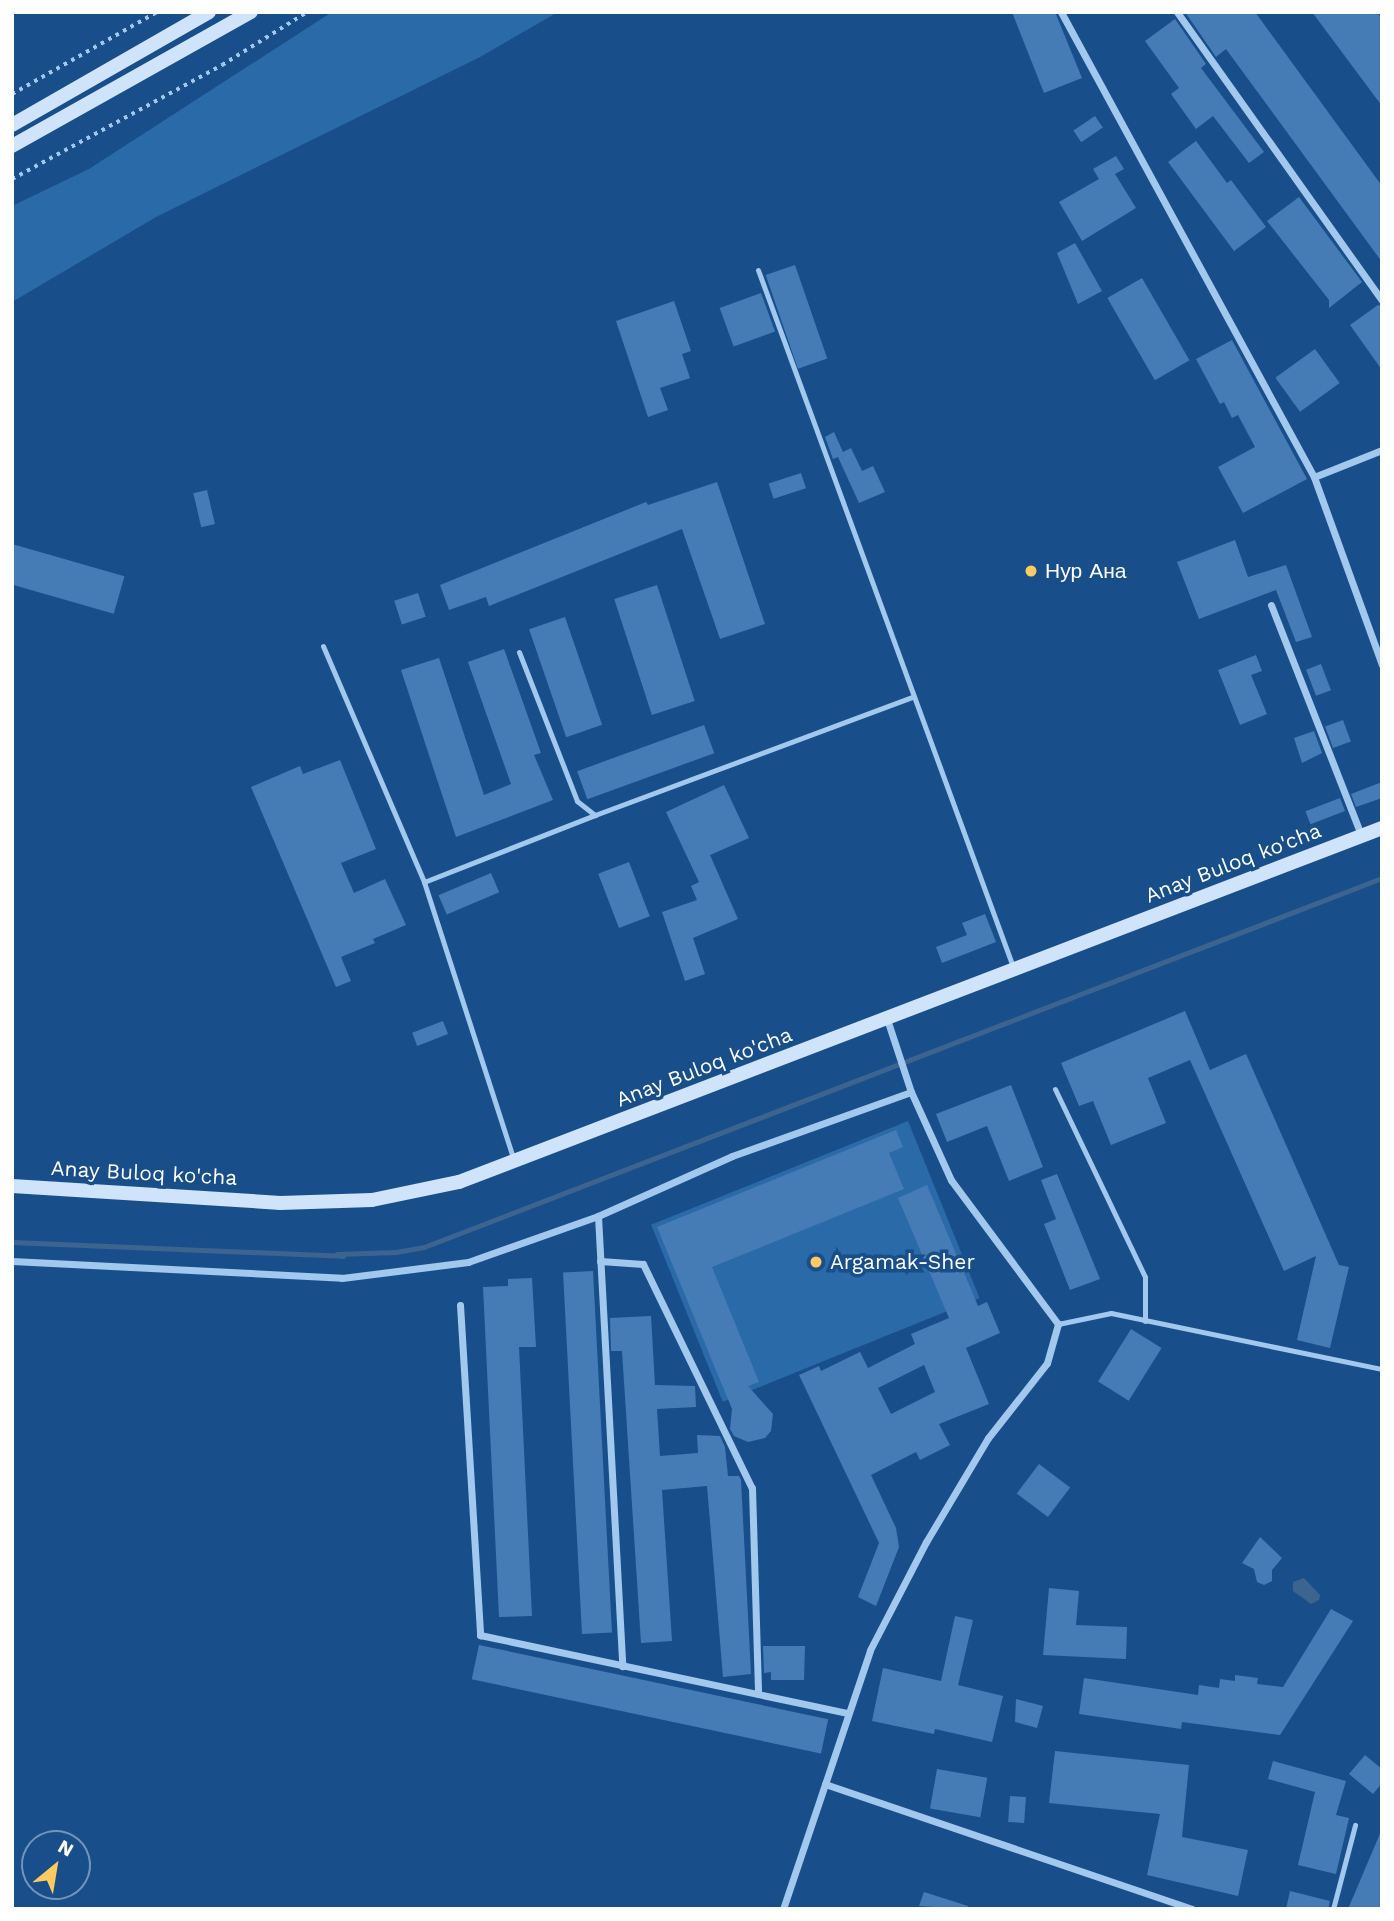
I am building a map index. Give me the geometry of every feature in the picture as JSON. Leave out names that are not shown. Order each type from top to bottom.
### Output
[{"type":"main road","points":[[12,125],[209,12]]},
{"type":"main road","points":[[12,146],[251,12]]},
{"type":"main road","name":"Anay Buloq ko'cha","points":[[12,1186],[280,1203],[360,1200],[459,1182],[1382,828]]},
{"type":"street","points":[[1061,12],[1314,477],[1382,666]]},
{"type":"street","points":[[1177,12],[1382,300]]},
{"type":"street","points":[[1314,477],[1382,450]]},
{"type":"street","points":[[1271,605],[1361,836]]},
{"type":"street","points":[[783,1909],[870,1650],[926,1542],[988,1438],[1047,1363],[1058,1324],[951,1180],[911,1092],[887,1019]]},
{"type":"street","points":[[12,1261],[342,1278],[468,1262],[598,1216],[732,1156],[911,1092]]},
{"type":"street","points":[[598,1216],[622,1666]]},
{"type":"street","points":[[600,1261],[643,1264],[752,1488],[758,1694]]},
{"type":"street","points":[[460,1305],[480,1635],[848,1713]]},
{"type":"street","points":[[825,1784],[1192,1909]]},
{"type":"lane","points":[[758,270],[1014,970]]},
{"type":"lane","points":[[323,646],[424,882],[514,1162]]},
{"type":"lane","points":[[519,652],[578,801],[595,815]]},
{"type":"lane","points":[[424,882],[912,697]]},
{"type":"lane","points":[[1055,1089],[1145,1277],[1145,1321]]},
{"type":"lane","points":[[1058,1324],[1111,1313],[1382,1369]]},
{"type":"lane","points":[[1333,1909],[1354,1825]]},
{"type":"path","points":[[12,94],[157,12]]},
{"type":"path","points":[[12,179],[222,65],[307,12]]},
{"type":"shaded area","points":[[332,12],[558,12],[480,57],[156,217],[12,302],[12,206],[89,169]]},
{"type":"shaded area","name":"Argamak-Sher","points":[[908,1121],[980,1298],[723,1402],[651,1225]]},
{"type":"shaded area","points":[[1304,1578],[1320,1595],[1319,1600],[1311,1604],[1293,1591],[1293,1582]]},
{"type":"building","points":[[1012,12],[1055,12],[1082,78],[1044,93]]},
{"type":"building","points":[[1185,12],[1255,12],[1382,186],[1382,262],[1226,49],[1216,57]]},
{"type":"building","points":[[1312,12],[1377,12],[1382,19],[1382,106]]},
{"type":"building","points":[[1175,19],[1206,64],[1201,68],[1264,152],[1249,163],[1213,116],[1196,129],[1171,94],[1179,88],[1145,41]]},
{"type":"building","points":[[1095,116],[1103,128],[1081,142],[1073,131]]},
{"type":"building","points":[[1196,141],[1227,183],[1231,180],[1266,227],[1234,251],[1168,162]]},
{"type":"building","points":[[1116,156],[1124,169],[1115,174],[1136,208],[1082,241],[1059,202],[1099,179],[1093,169]]},
{"type":"building","points":[[1299,197],[1362,282],[1329,308],[1329,300],[1267,221]]},
{"type":"building","points":[[1075,243],[1102,291],[1078,304],[1057,253]]},
{"type":"building","points":[[795,265],[827,359],[798,369],[766,275]]},
{"type":"building","points":[[1142,278],[1190,360],[1155,380],[1107,298]]},
{"type":"building","points":[[761,293],[775,332],[734,347],[720,308]]},
{"type":"building","points":[[674,301],[691,351],[682,354],[690,378],[660,388],[668,410],[648,417],[616,321]]},
{"type":"building","points":[[1378,305],[1382,306],[1382,370],[1350,325]]},
{"type":"building","points":[[1232,340],[1307,479],[1243,513],[1218,467],[1255,447],[1238,415],[1232,418],[1224,402],[1220,404],[1196,359]]},
{"type":"building","points":[[1315,349],[1340,383],[1300,412],[1275,378]]},
{"type":"building","points":[[834,432],[843,452],[851,448],[862,471],[873,466],[885,492],[859,503],[838,457],[833,459],[825,437]]},
{"type":"building","points":[[801,473],[806,488],[774,499],[769,484]]},
{"type":"building","points":[[717,482],[765,624],[720,639],[682,529],[489,606],[486,597],[449,610],[440,585],[646,502],[648,505]]},
{"type":"building","points":[[207,490],[215,524],[201,527],[193,493]]},
{"type":"building","points":[[1235,540],[1248,577],[1286,565],[1312,637],[1296,642],[1276,590],[1199,619],[1177,562]]},
{"type":"building","points":[[12,544],[124,576],[114,614],[12,585]]},
{"type":"building","points":[[657,585],[695,701],[652,715],[614,599]]},
{"type":"building","points":[[418,593],[426,617],[402,625],[394,601]]},
{"type":"building","points":[[565,617],[602,725],[566,737],[529,629]]},
{"type":"building","points":[[504,649],[541,753],[534,755],[553,800],[456,837],[401,670],[439,658],[484,795],[511,784],[468,662]]},
{"type":"building","points":[[1256,655],[1262,671],[1251,675],[1267,714],[1240,725],[1218,670]]},
{"type":"building","points":[[1321,664],[1331,690],[1316,696],[1306,670]]},
{"type":"building","points":[[1343,720],[1351,742],[1333,748],[1325,726]]},
{"type":"building","points":[[704,725],[714,753],[587,799],[577,771]]},
{"type":"building","points":[[1314,731],[1322,753],[1302,763],[1294,738]]},
{"type":"building","points":[[340,760],[376,849],[341,863],[354,893],[385,879],[406,925],[373,939],[375,943],[341,957],[351,981],[336,987],[251,787],[300,766],[303,774]]},
{"type":"building","points":[[1382,782],[1382,798],[1356,807],[1351,794]]},
{"type":"building","points":[[724,785],[749,838],[710,855],[738,919],[693,938],[705,974],[685,981],[662,912],[697,900],[691,886],[699,882],[666,812]]},
{"type":"building","points":[[1340,798],[1345,811],[1310,824],[1305,811]]},
{"type":"building","points":[[629,862],[650,916],[619,928],[598,874]]},
{"type":"building","points":[[491,873],[499,892],[447,915],[439,895]]},
{"type":"building","points":[[985,914],[996,942],[942,963],[936,947],[967,935],[962,923]]},
{"type":"building","points":[[1185,1011],[1210,1070],[1246,1054],[1339,1265],[1349,1267],[1330,1348],[1297,1340],[1316,1256],[1284,1271],[1190,1060],[1148,1078],[1166,1123],[1111,1145],[1093,1101],[1079,1106],[1061,1063]]},
{"type":"building","points":[[443,1021],[448,1034],[417,1046],[412,1033]]},
{"type":"building","points":[[1011,1085],[1043,1167],[1009,1181],[987,1126],[947,1142],[936,1114]]},
{"type":"building","points":[[896,1130],[903,1147],[889,1153],[904,1189],[712,1267],[759,1382],[748,1386],[773,1414],[771,1431],[765,1438],[748,1442],[734,1436],[730,1429],[732,1409],[657,1227]]},
{"type":"building","points":[[1057,1174],[1100,1279],[1070,1290],[1044,1224],[1056,1219],[1041,1180]]},
{"type":"building","points":[[927,1185],[978,1306],[987,1302],[1000,1333],[966,1348],[989,1404],[939,1424],[950,1445],[920,1460],[916,1452],[871,1475],[896,1528],[899,1547],[876,1606],[858,1597],[879,1543],[799,1375],[819,1366],[821,1371],[860,1352],[868,1368],[915,1344],[911,1334],[949,1318],[898,1198]],"holes":[[[924,1365],[935,1392],[891,1414],[878,1388]]]},
{"type":"building","points":[[593,1271],[612,1633],[582,1634],[563,1273]]},
{"type":"building","points":[[532,1278],[536,1347],[519,1347],[532,1616],[499,1617],[483,1287],[508,1286],[508,1279]]},
{"type":"building","points":[[651,1316],[655,1385],[695,1386],[696,1407],[657,1409],[660,1456],[698,1453],[697,1435],[720,1436],[725,1447],[728,1476],[739,1476],[741,1480],[751,1674],[723,1677],[707,1486],[662,1490],[672,1641],[641,1643],[622,1351],[611,1351],[610,1318]]},
{"type":"building","points":[[1131,1329],[1162,1348],[1129,1401],[1098,1382]]},
{"type":"building","points":[[1039,1464],[1070,1487],[1048,1517],[1017,1494]]},
{"type":"building","points":[[1260,1537],[1282,1558],[1272,1570],[1272,1581],[1264,1585],[1257,1582],[1254,1569],[1242,1563]]},
{"type":"building","points":[[1049,1588],[1079,1591],[1076,1625],[1127,1627],[1126,1659],[1043,1655]]},
{"type":"building","points":[[1331,1609],[1353,1621],[1280,1735],[1182,1722],[1181,1729],[1079,1714],[1084,1678],[1198,1695],[1199,1685],[1219,1688],[1220,1679],[1235,1681],[1235,1675],[1258,1678],[1257,1684],[1283,1687]]},
{"type":"building","points":[[955,1616],[973,1620],[958,1685],[1003,1696],[992,1742],[935,1729],[934,1734],[872,1721],[883,1668],[941,1681]]},
{"type":"building","points":[[479,1645],[828,1719],[821,1753],[472,1679]]},
{"type":"building","points":[[763,1646],[805,1646],[804,1680],[771,1680],[771,1672],[764,1673]]},
{"type":"building","points":[[1016,1699],[1043,1706],[1037,1728],[1015,1722]]},
{"type":"building","points":[[1055,1751],[1189,1765],[1182,1837],[1248,1850],[1238,1896],[1147,1875],[1160,1814],[1049,1803]]},
{"type":"building","points":[[1365,1755],[1382,1769],[1382,1783],[1373,1794],[1349,1774]]},
{"type":"building","points":[[1273,1761],[1346,1781],[1336,1815],[1349,1818],[1336,1874],[1298,1865],[1315,1792],[1268,1779]]},
{"type":"building","points":[[937,1769],[987,1778],[980,1817],[930,1808]]},
{"type":"building","points":[[1010,1796],[1026,1797],[1024,1823],[1008,1822]]},
{"type":"building","points":[[1382,1829],[1382,1909],[1348,1909]]},
{"type":"building","points":[[1290,1891],[1330,1901],[1328,1909],[1286,1909]]},
{"type":"building","points":[[924,1892],[968,1906],[967,1909],[919,1906]]},
{"type":"waterway","points":[[12,1242],[343,1256],[337,1254],[396,1252],[424,1247],[1382,878]]},
{"type":"place","name":"Нур Ана","points":[[1031,571]]},
{"type":"place","name":"Argamak-Sher","points":[[816,1262]]}]
